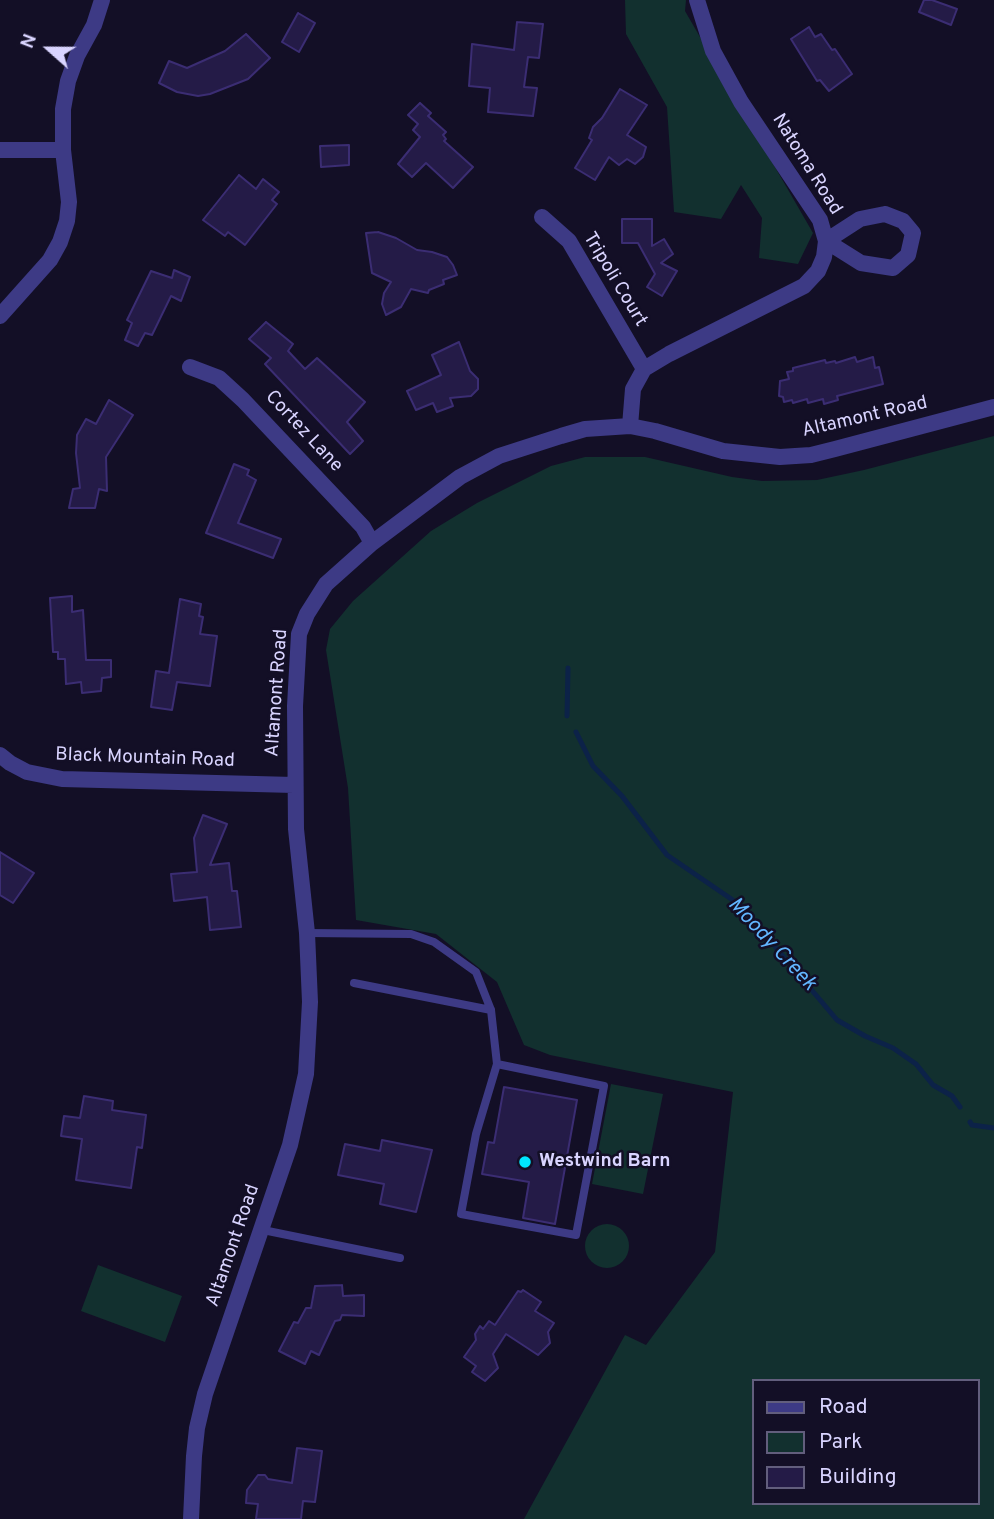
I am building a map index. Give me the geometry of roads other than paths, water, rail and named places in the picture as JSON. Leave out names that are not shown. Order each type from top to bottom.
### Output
[{"type":"street","points":[[0,316],[50,260],[60,242],[69,202],[63,108],[68,81],[77,56],[94,24],[102,0]]},
{"type":"street","name":"Natoma Road","points":[[643,369],[804,286],[818,271],[824,257],[826,241],[820,220],[741,102],[712,51],[697,0]]},
{"type":"street","points":[[0,150],[64,150]]},
{"type":"street","points":[[885,214],[903,221],[913,233],[908,255],[893,268],[861,263],[826,241],[860,219],[885,214]]},
{"type":"street","name":"Tripoli Court","points":[[542,217],[569,241],[643,369]]},
{"type":"street","name":"Cortez Lane","points":[[190,367],[219,378],[243,400],[363,527],[372,543]]},
{"type":"street","points":[[630,426],[633,389],[643,369]]},
{"type":"street","name":"Altamont Road","points":[[191,1519],[196,1437],[205,1394],[290,1144],[306,1074],[310,1002],[307,933],[296,829],[295,706],[299,634],[307,614],[326,584],[372,543],[460,477],[499,456],[585,429],[630,426],[655,430],[723,451],[780,457],[811,455],[994,407]]},
{"type":"street","name":"Black Mountain Road","points":[[0,755],[27,772],[62,779],[294,785]]},
{"type":"lane","points":[[307,933],[411,934],[434,942],[476,972],[491,1010],[497,1064],[476,1134],[461,1214],[576,1235],[604,1086],[497,1064]]},
{"type":"lane","points":[[354,984],[491,1010]]},
{"type":"lane","points":[[262,1230],[400,1258]]},
{"type":"waterway","name":"Moody Creek","points":[[567,716],[568,668]]},
{"type":"waterway","name":"Moody Creek","points":[[576,732],[593,766],[622,796],[667,855],[740,905],[837,1020],[893,1048],[916,1064],[933,1085],[952,1096],[960,1107]]},
{"type":"waterway","name":"Moody Creek","points":[[970,1122],[972,1125],[994,1128]]},
{"type":"place","name":"Westwind Barn","points":[[525,1162]]}]
